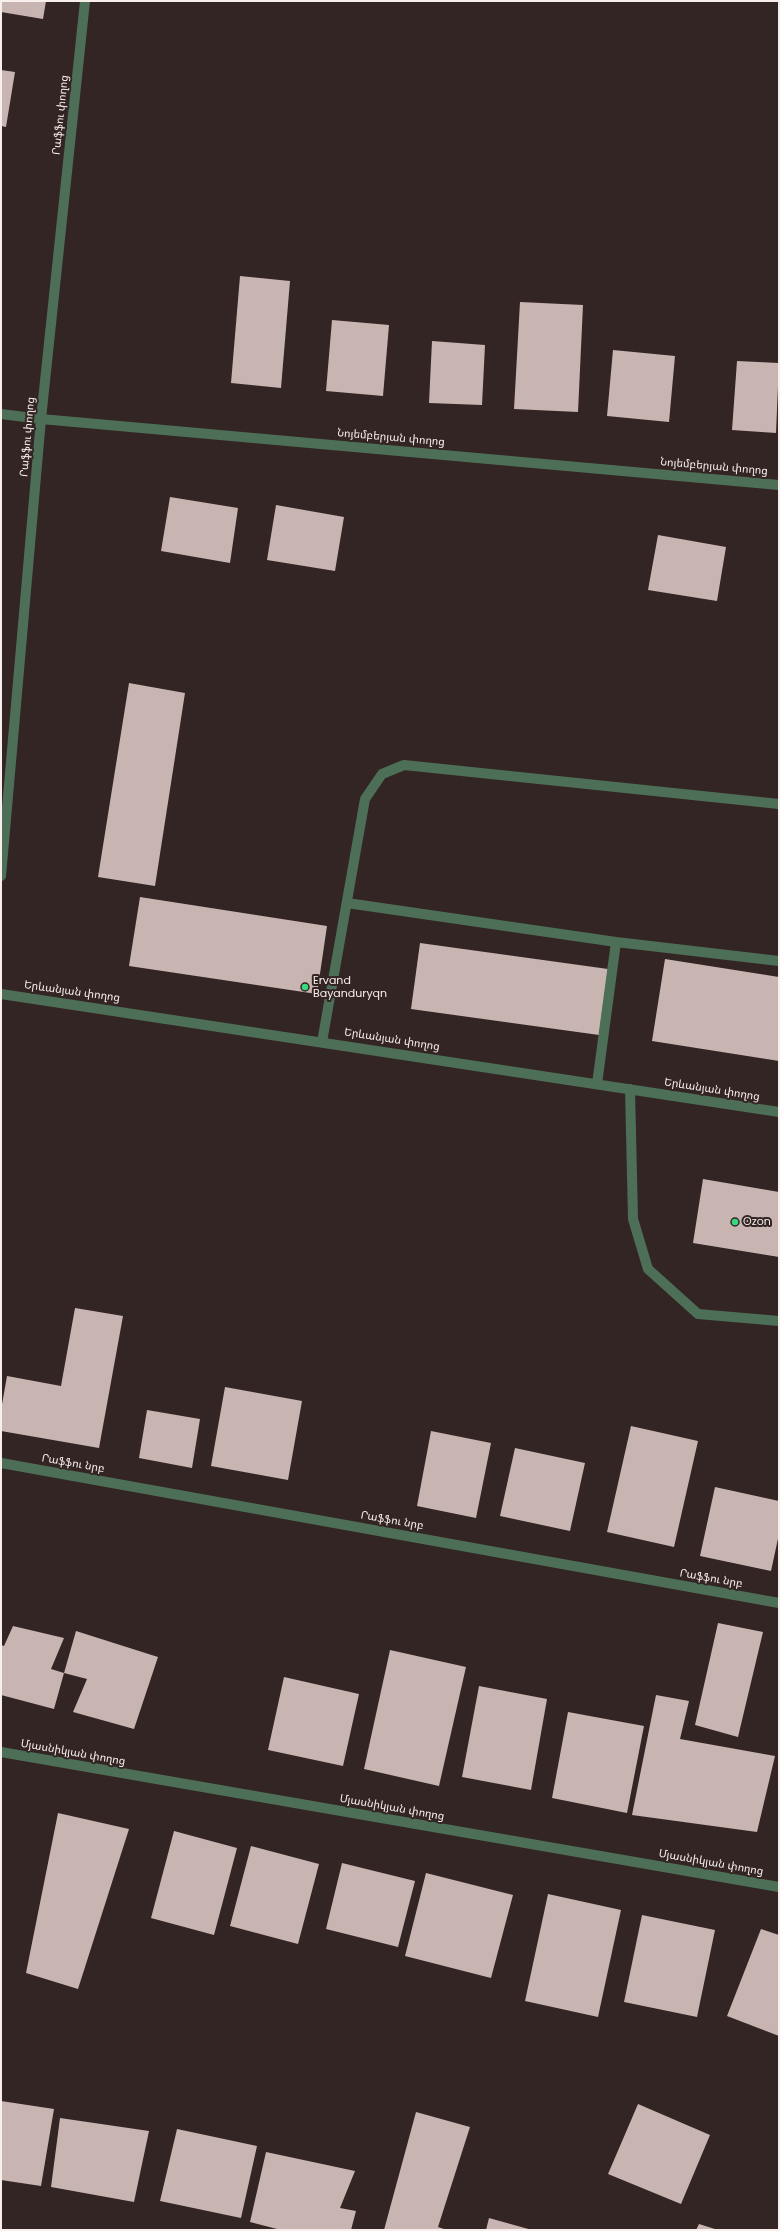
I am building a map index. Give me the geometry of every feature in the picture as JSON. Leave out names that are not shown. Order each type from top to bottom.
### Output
[{"type":"street","name":"Րաֆֆու փողոց","points":[[1,876],[41,419],[85,1]]},
{"type":"street","name":"Նոյեմբերյան փողոց","points":[[1,414],[41,419],[779,485]]},
{"type":"street","points":[[322,1042],[365,799],[382,774],[404,765],[779,804]]},
{"type":"street","points":[[347,903],[616,942],[779,961]]},
{"type":"street","points":[[597,1084],[616,942]]},
{"type":"street","name":"Երևանյան փողոց","points":[[1,994],[779,1112]]},
{"type":"street","points":[[630,1089],[634,1219],[648,1269],[698,1314],[779,1321]]},
{"type":"street","name":"Րաֆֆու նրբ","points":[[1,1463],[779,1603]]},
{"type":"street","name":"Մյասնիկյան փողոց","points":[[1,1752],[779,1886]]},
{"type":"building","points":[[1,1],[46,1],[43,19],[1,12]]},
{"type":"building","points":[[1,70],[15,72],[6,127],[1,126]]},
{"type":"building","points":[[240,276],[290,281],[281,388],[231,383]]},
{"type":"building","points":[[520,302],[583,305],[578,412],[514,409]]},
{"type":"building","points":[[332,320],[389,325],[383,396],[326,391]]},
{"type":"building","points":[[432,341],[485,345],[482,405],[429,403]]},
{"type":"building","points":[[613,350],[675,356],[669,422],[607,416]]},
{"type":"building","points":[[737,361],[779,363],[776,433],[732,430]]},
{"type":"building","points":[[170,497],[238,508],[230,563],[161,551]]},
{"type":"building","points":[[276,505],[344,517],[335,571],[267,560]]},
{"type":"building","points":[[658,535],[726,547],[717,601],[648,590]]},
{"type":"building","points":[[129,683],[185,693],[155,886],[98,877]]},
{"type":"building","points":[[140,897],[327,926],[317,994],[129,966]]},
{"type":"building","points":[[420,943],[608,969],[599,1035],[411,1009]]},
{"type":"building","points":[[665,959],[779,977],[779,1061],[652,1041]]},
{"type":"building","points":[[703,1179],[779,1192],[779,1257],[693,1243]]},
{"type":"building","points":[[75,1308],[123,1316],[99,1448],[1,1431],[1,1410],[7,1376],[61,1386]]},
{"type":"building","points":[[225,1387],[302,1401],[288,1480],[211,1466]]},
{"type":"building","points":[[147,1410],[200,1419],[192,1468],[139,1458]]},
{"type":"building","points":[[631,1426],[698,1441],[674,1547],[607,1532]]},
{"type":"building","points":[[431,1431],[491,1443],[476,1518],[417,1506]]},
{"type":"building","points":[[515,1448],[585,1463],[570,1531],[500,1516]]},
{"type":"building","points":[[715,1487],[779,1501],[779,1534],[771,1571],[700,1556]]},
{"type":"building","points":[[718,1623],[763,1632],[738,1737],[695,1725]]},
{"type":"building","points":[[13,1626],[64,1638],[51,1669],[64,1673],[54,1709],[1,1695],[1,1645],[4,1646]]},
{"type":"building","points":[[76,1631],[158,1657],[134,1729],[73,1712],[87,1679],[64,1673]]},
{"type":"building","points":[[390,1650],[466,1667],[439,1786],[364,1769]]},
{"type":"building","points":[[284,1677],[359,1694],[343,1766],[268,1750]]},
{"type":"building","points":[[479,1686],[547,1699],[531,1790],[462,1777]]},
{"type":"building","points":[[656,1695],[689,1701],[680,1739],[775,1756],[757,1832],[632,1815]]},
{"type":"building","points":[[568,1712],[644,1726],[627,1813],[552,1798]]},
{"type":"building","points":[[58,1813],[129,1829],[78,1989],[26,1973]]},
{"type":"building","points":[[174,1831],[237,1848],[214,1935],[151,1918]]},
{"type":"building","points":[[251,1846],[319,1864],[298,1944],[230,1926]]},
{"type":"building","points":[[342,1863],[415,1881],[398,1947],[326,1929]]},
{"type":"building","points":[[426,1873],[513,1895],[491,1978],[405,1956]]},
{"type":"building","points":[[548,1894],[621,1910],[598,2017],[525,2001]]},
{"type":"building","points":[[642,1915],[715,1930],[697,2017],[624,2002]]},
{"type":"building","points":[[761,1929],[779,1935],[779,2036],[727,2016]]},
{"type":"building","points":[[1,2101],[54,2109],[41,2186],[1,2180]]},
{"type":"building","points":[[638,2104],[710,2135],[681,2204],[608,2174]]},
{"type":"building","points":[[416,2112],[470,2127],[438,2227],[447,2230],[384,2230]]},
{"type":"building","points":[[60,2118],[149,2131],[134,2202],[51,2187]]},
{"type":"building","points":[[177,2129],[257,2146],[241,2218],[160,2201]]},
{"type":"building","points":[[266,2152],[355,2171],[340,2208],[356,2211],[351,2230],[281,2230],[250,2222]]},
{"type":"building","points":[[489,2218],[532,2230],[486,2230]]},
{"type":"building","points":[[699,2224],[718,2230],[696,2230]]},
{"type":"place","name":"Ervand Bayanduryqn","points":[[305,987]]},
{"type":"place","name":"Ozon","points":[[735,1222]]}]
